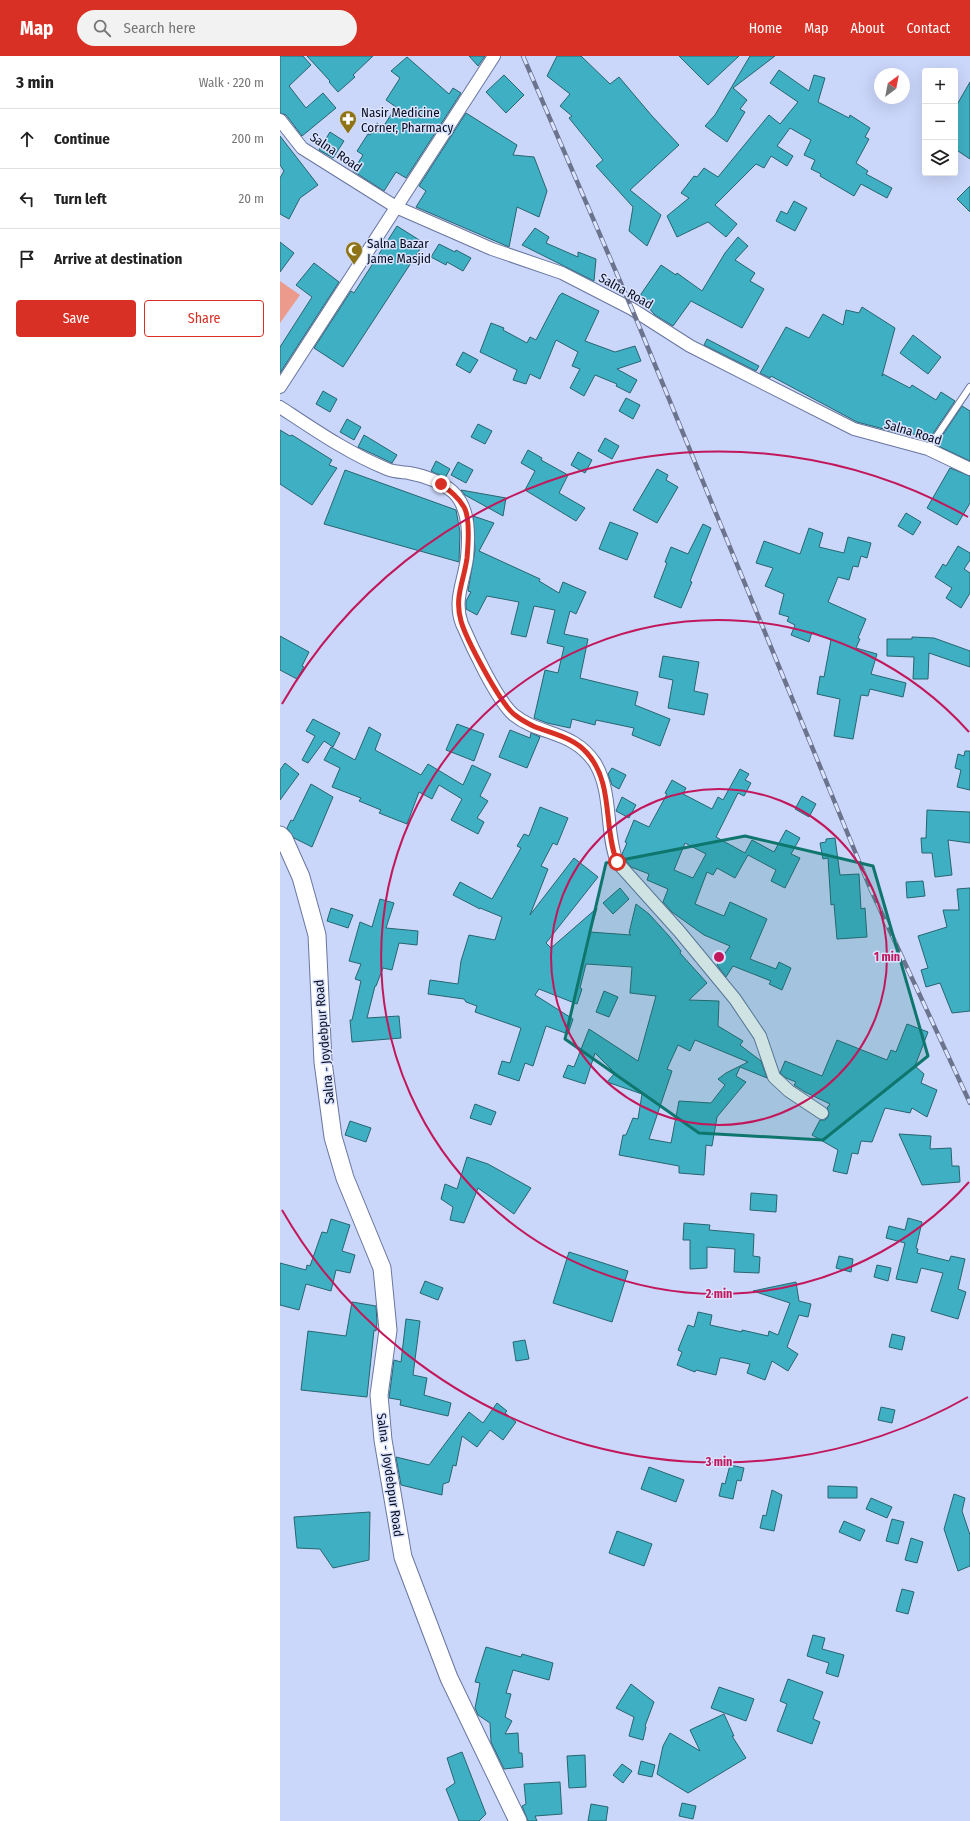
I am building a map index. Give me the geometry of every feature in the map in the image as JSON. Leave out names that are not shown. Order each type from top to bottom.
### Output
[{"type":"main road","name":"Salna - Joydebpur Road","points":[[280,835],[284,839],[301,877],[317,935],[323,1062],[334,1137],[345,1178],[382,1268],[388,1330],[380,1395],[382,1425],[403,1557],[449,1678],[518,1821]]},
{"type":"street","points":[[280,387],[494,56]]},
{"type":"street","name":"Salna Road","points":[[280,120],[302,148],[396,207],[492,249],[562,273],[632,309],[690,346],[854,429],[928,449],[970,469]]},
{"type":"street","points":[[280,406],[338,445],[389,470],[428,478],[453,493],[465,509],[467,525],[467,559],[458,604],[461,622],[500,699],[514,715],[534,726],[570,740],[586,752],[596,765],[604,784],[613,851],[617,862],[679,931],[735,999],[760,1036],[774,1077],[789,1091],[822,1113]]},
{"type":"lane","points":[[928,449],[970,387]]},
{"type":"highlighted area","points":[[745,836],[873,866],[928,1056],[823,1140],[699,1133],[565,1039],[606,863]]},
{"type":"shaded area","points":[[280,281],[300,295],[280,323]]},
{"type":"building","points":[[280,56],[303,56],[311,65],[289,86],[306,108],[323,93],[336,108],[302,136],[286,115],[280,113]]},
{"type":"building","points":[[307,56],[373,56],[353,75],[355,77],[338,92]]},
{"type":"building","points":[[469,56],[485,56],[478,66]]},
{"type":"building","points":[[557,56],[581,56],[610,84],[619,77],[679,145],[630,190],[661,215],[647,246],[629,231],[633,207],[596,166],[603,160],[569,118],[572,116],[560,106],[570,94],[547,76]]},
{"type":"building","points":[[679,56],[739,56],[708,85]]},
{"type":"building","points":[[750,56],[775,56],[733,88],[747,100],[740,109],[745,112],[727,142],[705,126],[715,115]]},
{"type":"building","points":[[407,57],[449,94],[453,88],[461,93],[406,178],[396,172],[384,191],[353,171],[363,155],[357,151],[368,134],[370,135],[377,123],[383,127],[396,107],[386,100],[400,78],[391,71]]},
{"type":"building","points":[[779,70],[809,91],[814,75],[825,78],[818,102],[849,118],[850,115],[870,128],[865,137],[869,139],[856,163],[868,171],[866,174],[892,188],[887,198],[861,184],[854,196],[820,176],[821,174],[811,169],[815,160],[804,155],[811,140],[790,128],[777,146],[793,156],[787,166],[771,156],[764,168],[756,164],[715,205],[737,224],[726,237],[708,222],[677,237],[667,216],[689,198],[681,193],[694,176],[697,177],[704,168],[718,177],[769,115],[780,124],[798,102],[770,83]]},
{"type":"building","points":[[504,75],[524,95],[506,113],[486,92]]},
{"type":"building","points":[[970,82],[970,159],[958,151],[958,103]]},
{"type":"building","points":[[466,113],[517,145],[513,155],[534,157],[547,191],[539,217],[517,207],[509,247],[416,207],[426,191],[419,186]]},
{"type":"building","points":[[330,132],[344,141],[333,158],[319,150]]},
{"type":"building","points":[[280,136],[318,185],[300,198],[289,219],[280,214],[280,178],[284,171],[280,165]]},
{"type":"building","points":[[970,186],[970,212],[957,199]]},
{"type":"building","points":[[794,201],[807,208],[795,231],[776,221],[781,211],[787,214]]},
{"type":"building","points":[[397,226],[424,243],[343,367],[314,348],[351,291],[354,293]]},
{"type":"building","points":[[535,228],[549,237],[546,243],[578,257],[578,252],[596,259],[594,281],[522,245]]},
{"type":"building","points":[[738,237],[748,246],[735,260],[755,273],[750,281],[764,289],[742,328],[691,301],[673,326],[655,315],[639,297],[661,265],[676,275],[677,273],[702,291],[725,253]]},
{"type":"building","points":[[280,242],[294,253],[280,272]]},
{"type":"building","points":[[439,244],[455,252],[456,250],[471,258],[463,271],[447,262],[446,265],[431,257]]},
{"type":"building","points":[[314,263],[339,282],[280,373],[280,347],[312,297],[296,285]]},
{"type":"building","points":[[562,293],[599,311],[585,341],[615,352],[635,346],[641,361],[617,369],[637,380],[630,393],[616,386],[617,384],[595,375],[584,396],[570,388],[580,369],[572,366],[578,352],[556,340],[540,379],[530,374],[526,384],[513,380],[517,370],[480,352],[491,323],[504,328],[503,330],[527,343],[530,337],[536,340]]},
{"type":"building","points":[[862,307],[895,328],[882,376],[883,374],[910,388],[912,385],[936,400],[941,392],[955,401],[928,441],[911,433],[910,436],[857,422],[771,376],[770,378],[760,373],[786,327],[809,338],[823,314],[843,325],[846,310],[859,313]]},
{"type":"building","points":[[913,335],[941,357],[928,374],[900,353]]},
{"type":"building","points":[[707,339],[759,366],[756,371],[704,345]]},
{"type":"building","points":[[463,352],[478,360],[470,373],[456,365]]},
{"type":"building","points":[[323,391],[337,399],[330,412],[316,404]]},
{"type":"building","points":[[626,398],[640,405],[633,419],[619,411]]},
{"type":"building","points":[[962,406],[970,411],[970,461],[936,445]]},
{"type":"building","points":[[347,419],[361,427],[354,440],[340,432]]},
{"type":"building","points":[[478,424],[492,431],[485,444],[471,437]]},
{"type":"building","points":[[280,430],[290,436],[292,435],[332,460],[329,465],[337,468],[312,505],[280,484]]},
{"type":"building","points":[[364,435],[397,455],[392,463],[358,447]]},
{"type":"building","points":[[605,438],[619,446],[612,459],[598,451]]},
{"type":"building","points":[[528,450],[542,458],[541,460],[568,475],[559,493],[585,508],[576,521],[525,490],[535,471],[521,463]]},
{"type":"building","points":[[578,452],[592,460],[585,473],[571,465]]},
{"type":"building","points":[[436,461],[450,469],[445,478],[431,471]]},
{"type":"building","points":[[458,462],[473,470],[466,483],[451,475]]},
{"type":"building","points":[[950,468],[970,476],[970,503],[957,525],[927,508]]},
{"type":"building","points":[[657,469],[668,475],[666,480],[678,487],[657,523],[633,510]]},
{"type":"building","points":[[345,470],[456,510],[460,532],[459,562],[324,524]]},
{"type":"building","points":[[461,490],[506,498],[503,516],[465,495]]},
{"type":"building","points":[[906,513],[921,522],[913,535],[898,526]]},
{"type":"building","points":[[473,516],[494,523],[479,551],[540,579],[539,581],[559,593],[563,582],[586,592],[576,614],[570,611],[564,634],[588,639],[580,678],[638,692],[635,705],[670,719],[660,746],[632,735],[634,728],[596,720],[595,725],[572,719],[570,728],[547,723],[534,718],[545,670],[558,673],[564,647],[547,643],[555,610],[534,606],[526,637],[511,634],[519,602],[487,596],[477,615],[466,609],[466,601],[471,592],[468,591],[475,550]]},
{"type":"building","points":[[610,522],[638,533],[627,560],[599,549]]},
{"type":"building","points":[[703,524],[711,528],[681,608],[654,597],[667,563],[665,562],[671,547],[688,554]]},
{"type":"building","points":[[809,528],[823,533],[819,547],[844,553],[848,537],[871,543],[867,558],[861,556],[858,567],[853,566],[849,580],[838,577],[828,602],[866,619],[858,638],[860,639],[856,648],[877,654],[871,674],[906,683],[903,697],[870,689],[868,696],[861,695],[853,739],[834,736],[840,699],[817,694],[820,676],[824,677],[831,640],[812,632],[809,642],[791,635],[795,625],[787,621],[789,617],[779,614],[784,594],[765,586],[773,568],[756,563],[764,541],[800,554]]},
{"type":"building","points":[[958,546],[970,553],[970,560],[964,569],[970,573],[970,593],[961,608],[946,598],[952,588],[935,577],[943,564],[946,566]]},
{"type":"building","points":[[280,636],[309,652],[302,666],[304,667],[297,679],[280,670]]},
{"type":"building","points":[[912,637],[934,638],[970,651],[970,667],[929,653],[928,679],[913,679],[914,657],[887,656],[887,639],[912,639]]},
{"type":"building","points":[[663,656],[699,662],[694,691],[708,694],[704,715],[668,708],[673,680],[659,677]]},
{"type":"building","points":[[313,719],[340,733],[333,747],[324,741],[308,763],[302,760],[315,736],[306,731]]},
{"type":"building","points":[[457,724],[484,734],[474,761],[446,750]]},
{"type":"building","points":[[369,727],[381,734],[375,750],[421,775],[428,764],[463,785],[472,765],[491,774],[480,796],[488,801],[477,818],[484,822],[478,834],[451,820],[462,799],[439,785],[432,799],[419,792],[407,824],[379,813],[381,810],[359,801],[361,798],[332,787],[340,768],[324,760],[331,747],[355,760]]},
{"type":"building","points":[[510,730],[530,738],[531,733],[540,737],[527,768],[499,757]]},
{"type":"building","points":[[965,751],[970,751],[970,790],[957,787],[961,770],[955,768],[958,754],[964,756]]},
{"type":"building","points":[[285,763],[299,774],[280,800],[280,770]]},
{"type":"building","points":[[612,768],[626,775],[619,789],[612,785],[608,774]]},
{"type":"building","points":[[740,769],[749,774],[745,780],[751,783],[744,796],[738,793],[716,837],[745,853],[752,840],[774,852],[786,830],[800,838],[791,854],[800,858],[785,888],[771,881],[776,870],[748,855],[735,878],[717,868],[713,875],[707,872],[695,904],[724,916],[730,902],[767,919],[750,959],[776,969],[779,962],[791,968],[782,990],[769,984],[771,981],[733,966],[726,977],[717,965],[730,946],[704,935],[672,912],[663,902],[668,889],[647,880],[649,874],[631,867],[622,854],[634,820],[649,827],[667,794],[665,793],[672,780],[686,788],[683,794],[712,809],[718,797],[723,800]],"holes":[[[685,843],[706,854],[693,878],[674,870]]]},
{"type":"building","points":[[311,784],[333,797],[312,847],[294,838],[287,828],[291,820],[293,821]]},
{"type":"building","points":[[802,796],[816,804],[809,817],[795,809]]},
{"type":"building","points":[[622,797],[636,805],[629,818],[616,811]]},
{"type":"building","points":[[540,807],[568,818],[557,845],[553,843],[541,866],[548,869],[530,915],[574,858],[598,877],[546,943],[551,948],[597,908],[590,932],[631,935],[629,933],[636,904],[649,914],[669,936],[681,951],[680,953],[707,983],[689,1000],[719,1001],[718,1026],[743,1041],[740,1045],[761,1061],[767,1078],[740,1067],[736,1076],[746,1082],[717,1117],[712,1146],[706,1145],[704,1175],[679,1173],[679,1166],[619,1155],[623,1135],[626,1135],[633,1118],[638,1119],[642,1094],[607,1082],[615,1073],[595,1053],[585,1084],[563,1077],[568,1065],[574,1067],[589,1029],[638,1061],[656,996],[630,993],[632,967],[586,964],[580,988],[582,989],[577,1004],[539,989],[535,995],[573,1019],[568,1034],[546,1026],[533,1066],[525,1063],[519,1081],[498,1074],[502,1061],[510,1063],[521,1028],[475,1012],[477,1006],[466,1002],[464,999],[428,994],[430,980],[458,984],[461,961],[469,935],[495,940],[502,917],[480,909],[453,895],[460,882],[492,899],[521,848],[517,846],[524,834],[529,836]],"holes":[[[695,1040],[748,1062],[726,1073],[718,1079],[725,1085],[711,1103],[679,1101],[671,1143],[649,1139],[672,1071],[667,1069],[678,1045],[690,1051]]]},
{"type":"building","points":[[927,810],[970,812],[970,843],[948,840],[952,875],[935,877],[932,853],[922,853],[921,838],[926,838]]},
{"type":"building","points":[[835,838],[840,875],[859,874],[861,909],[865,908],[867,937],[837,939],[834,904],[831,905],[828,858],[823,859],[820,843],[826,842],[826,839]]},
{"type":"building","points":[[923,881],[925,896],[907,898],[906,882]]},
{"type":"building","points":[[620,888],[629,899],[613,914],[603,903]]},
{"type":"building","points":[[970,888],[970,1011],[952,1013],[940,983],[926,987],[921,970],[928,968],[918,936],[947,927],[943,910],[959,910],[957,889]]},
{"type":"building","points":[[380,899],[394,903],[386,928],[418,931],[417,945],[399,943],[392,970],[383,968],[375,986],[367,1018],[399,1016],[401,1038],[352,1042],[350,1020],[352,1020],[361,981],[355,979],[361,964],[349,961],[360,922],[372,927]]},
{"type":"building","points":[[331,908],[353,915],[348,928],[327,921]]},
{"type":"building","points":[[604,991],[618,997],[609,1017],[596,1012]]},
{"type":"building","points":[[907,1024],[928,1032],[915,1066],[924,1074],[921,1083],[937,1090],[927,1117],[912,1108],[910,1113],[885,1108],[872,1142],[861,1141],[858,1154],[852,1153],[847,1174],[833,1171],[838,1150],[812,1135],[820,1120],[825,1120],[828,1117],[829,1113],[827,1108],[830,1104],[805,1092],[794,1085],[796,1082],[786,1078],[780,1073],[785,1061],[822,1076],[837,1040],[887,1060],[891,1050],[896,1052]]},
{"type":"building","points":[[475,1104],[496,1112],[491,1125],[470,1118]]},
{"type":"building","points":[[350,1121],[371,1128],[366,1142],[345,1135]]},
{"type":"building","points":[[899,1134],[931,1136],[930,1149],[951,1148],[952,1166],[959,1166],[960,1182],[922,1185]]},
{"type":"building","points":[[467,1157],[488,1164],[531,1188],[514,1214],[478,1188],[464,1223],[450,1220],[453,1207],[441,1199],[445,1184],[457,1189]]},
{"type":"building","points":[[751,1193],[777,1195],[776,1212],[750,1210]]},
{"type":"building","points":[[908,1218],[922,1222],[916,1248],[918,1249],[917,1253],[949,1261],[951,1256],[965,1259],[958,1289],[966,1292],[958,1319],[931,1311],[943,1273],[921,1268],[917,1283],[896,1279],[905,1243],[886,1238],[889,1226],[905,1230]]},
{"type":"building","points":[[331,1219],[350,1225],[342,1251],[355,1255],[350,1273],[336,1270],[331,1291],[306,1284],[299,1310],[280,1305],[280,1263],[306,1270],[307,1265],[310,1266],[322,1232],[327,1233]]},
{"type":"building","points":[[684,1223],[710,1225],[709,1230],[754,1234],[753,1256],[760,1257],[759,1273],[734,1272],[735,1249],[707,1247],[707,1268],[690,1269],[690,1240],[683,1240]]},
{"type":"building","points":[[569,1252],[628,1271],[612,1322],[553,1303]]},
{"type":"building","points":[[839,1256],[853,1259],[851,1272],[836,1268]]},
{"type":"building","points":[[877,1265],[891,1268],[888,1281],[874,1277]]},
{"type":"building","points":[[425,1281],[443,1288],[438,1300],[420,1293]]},
{"type":"building","points":[[796,1282],[799,1301],[811,1304],[808,1317],[799,1315],[787,1347],[798,1354],[788,1371],[772,1361],[765,1380],[747,1373],[750,1364],[724,1358],[720,1358],[716,1375],[696,1370],[695,1372],[677,1365],[682,1352],[678,1350],[688,1325],[694,1327],[698,1312],[712,1315],[710,1325],[768,1336],[769,1331],[778,1335],[790,1303],[753,1291]]},
{"type":"building","points":[[352,1302],[376,1306],[377,1322],[376,1331],[374,1330],[367,1397],[301,1390],[308,1331],[346,1336]]},
{"type":"building","points":[[406,1319],[420,1321],[413,1375],[427,1378],[424,1395],[451,1403],[448,1416],[400,1405],[401,1400],[389,1398],[394,1360],[401,1362]]},
{"type":"building","points":[[892,1334],[905,1337],[902,1350],[889,1347]]},
{"type":"building","points":[[525,1340],[529,1359],[516,1361],[513,1342]]},
{"type":"building","points":[[497,1403],[507,1411],[505,1413],[516,1422],[503,1440],[490,1430],[477,1447],[462,1436],[456,1466],[453,1465],[449,1482],[443,1484],[442,1495],[401,1485],[396,1457],[429,1465],[469,1412],[483,1423]]},
{"type":"building","points":[[881,1407],[895,1410],[892,1423],[878,1420]]},
{"type":"building","points":[[730,1465],[744,1468],[741,1481],[737,1480],[733,1499],[719,1496],[722,1483],[725,1484]]},
{"type":"building","points":[[649,1467],[684,1480],[676,1502],[641,1489]]},
{"type":"building","points":[[828,1486],[857,1487],[857,1498],[828,1498]]},
{"type":"building","points":[[772,1490],[782,1495],[774,1531],[760,1528],[763,1515],[766,1516]]},
{"type":"building","points":[[954,1494],[965,1498],[962,1511],[970,1535],[970,1566],[958,1571],[944,1529]]},
{"type":"building","points":[[871,1498],[892,1507],[887,1518],[866,1509]]},
{"type":"building","points":[[370,1512],[369,1560],[333,1568],[320,1549],[297,1548],[294,1517]]},
{"type":"building","points":[[892,1519],[904,1522],[898,1544],[886,1541]]},
{"type":"building","points":[[844,1521],[865,1530],[860,1541],[839,1532]]},
{"type":"building","points":[[617,1531],[652,1544],[644,1566],[609,1553]]},
{"type":"building","points":[[911,1538],[923,1542],[917,1563],[905,1560]]},
{"type":"building","points":[[902,1589],[914,1592],[908,1614],[896,1611]]},
{"type":"building","points":[[813,1635],[825,1638],[822,1649],[844,1655],[838,1677],[826,1673],[829,1663],[807,1656]]},
{"type":"building","points":[[486,1647],[521,1657],[522,1654],[553,1663],[549,1680],[513,1670],[506,1693],[511,1694],[505,1717],[512,1721],[505,1734],[518,1733],[519,1753],[522,1753],[523,1767],[504,1769],[491,1742],[490,1723],[478,1715],[475,1708],[480,1683],[475,1682]]},
{"type":"building","points":[[788,1679],[823,1692],[813,1719],[820,1722],[812,1744],[777,1731],[787,1704],[780,1701]]},
{"type":"building","points":[[631,1684],[654,1702],[645,1726],[643,1740],[629,1736],[634,1717],[616,1708]]},
{"type":"building","points":[[719,1687],[754,1699],[746,1721],[711,1708]]},
{"type":"building","points":[[724,1714],[734,1736],[732,1736],[746,1758],[688,1793],[657,1774],[663,1746],[670,1733],[700,1751],[690,1730]]},
{"type":"building","points":[[462,1752],[486,1814],[479,1821],[459,1821],[446,1789],[455,1783],[447,1758]]},
{"type":"building","points":[[585,1755],[586,1787],[569,1788],[567,1756]]},
{"type":"building","points":[[641,1761],[655,1765],[652,1777],[638,1774]]},
{"type":"building","points":[[622,1764],[632,1771],[623,1783],[613,1775]]},
{"type":"building","points":[[560,1782],[562,1814],[535,1816],[537,1821],[528,1821],[522,1806],[526,1804],[524,1784]]},
{"type":"building","points":[[682,1803],[696,1806],[693,1819],[679,1816]]},
{"type":"building","points":[[591,1804],[608,1807],[606,1821],[588,1821]]},
{"type":"railway","points":[[523,56],[632,309],[870,888],[970,1103]]},
{"type":"place","name":"Nasir Medicine Corner, Pharmacy","points":[[348,134]]},
{"type":"place","name":"Salna Bazar Jame Masjid","points":[[354,265]]},
{"type":"route","points":[[441,484],[453,493],[465,509],[467,525],[467,559],[460,583],[458,604],[461,622],[500,699],[514,715],[534,726],[570,740],[586,752],[596,765],[604,784],[613,851],[617,862]]}]
